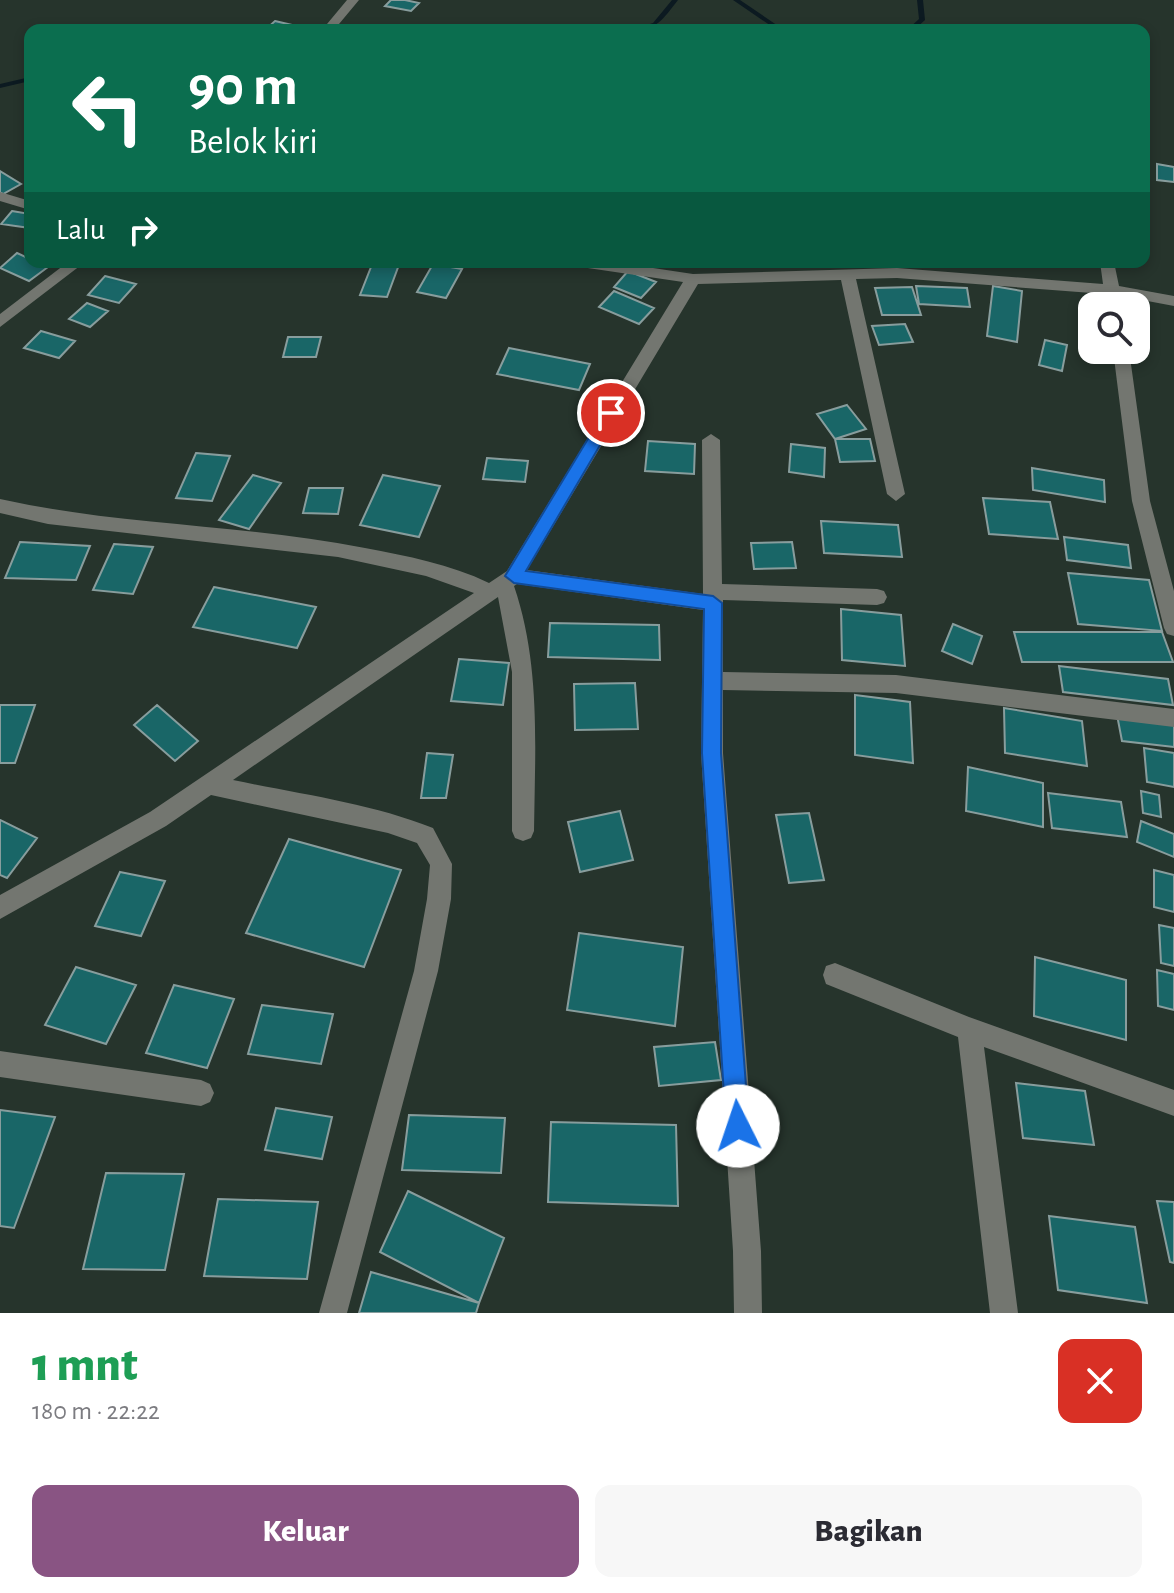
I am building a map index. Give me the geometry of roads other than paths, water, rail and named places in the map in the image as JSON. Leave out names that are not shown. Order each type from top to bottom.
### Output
[{"type":"street","points":[[333,24],[353,0]]},
{"type":"street","points":[[0,196],[24,204]]},
{"type":"street","points":[[0,322],[70,268]]},
{"type":"street","points":[[621,268],[693,279],[897,273],[1078,294]]},
{"type":"street","points":[[1108,268],[1113,292]]},
{"type":"street","points":[[847,274],[896,494]]},
{"type":"street","points":[[0,908],[158,819],[502,584],[693,279]]},
{"type":"street","points":[[1150,300],[1174,301]]},
{"type":"street","points":[[1123,364],[1141,501],[1174,628]]},
{"type":"street","points":[[711,440],[712,753],[747,1251],[748,1313]]},
{"type":"street","points":[[0,506],[73,520],[272,539],[367,554],[465,579],[502,584],[713,598],[877,597]]},
{"type":"street","points":[[502,584],[511,602],[516,630],[523,708],[523,831]]},
{"type":"street","points":[[713,681],[896,684],[1174,718]]},
{"type":"street","points":[[209,785],[388,823],[425,835],[441,864],[439,899],[426,971],[333,1313]]},
{"type":"street","points":[[835,975],[969,1029],[1174,1103]]},
{"type":"street","points":[[969,1029],[1004,1313]]},
{"type":"street","points":[[0,1064],[201,1093]]},
{"type":"waterway","points":[[655,24],[675,0]]},
{"type":"waterway","points":[[736,0],[772,24]]},
{"type":"waterway","points":[[917,24],[922,20],[920,0]]},
{"type":"waterway","points":[[0,86],[24,80]]}]
